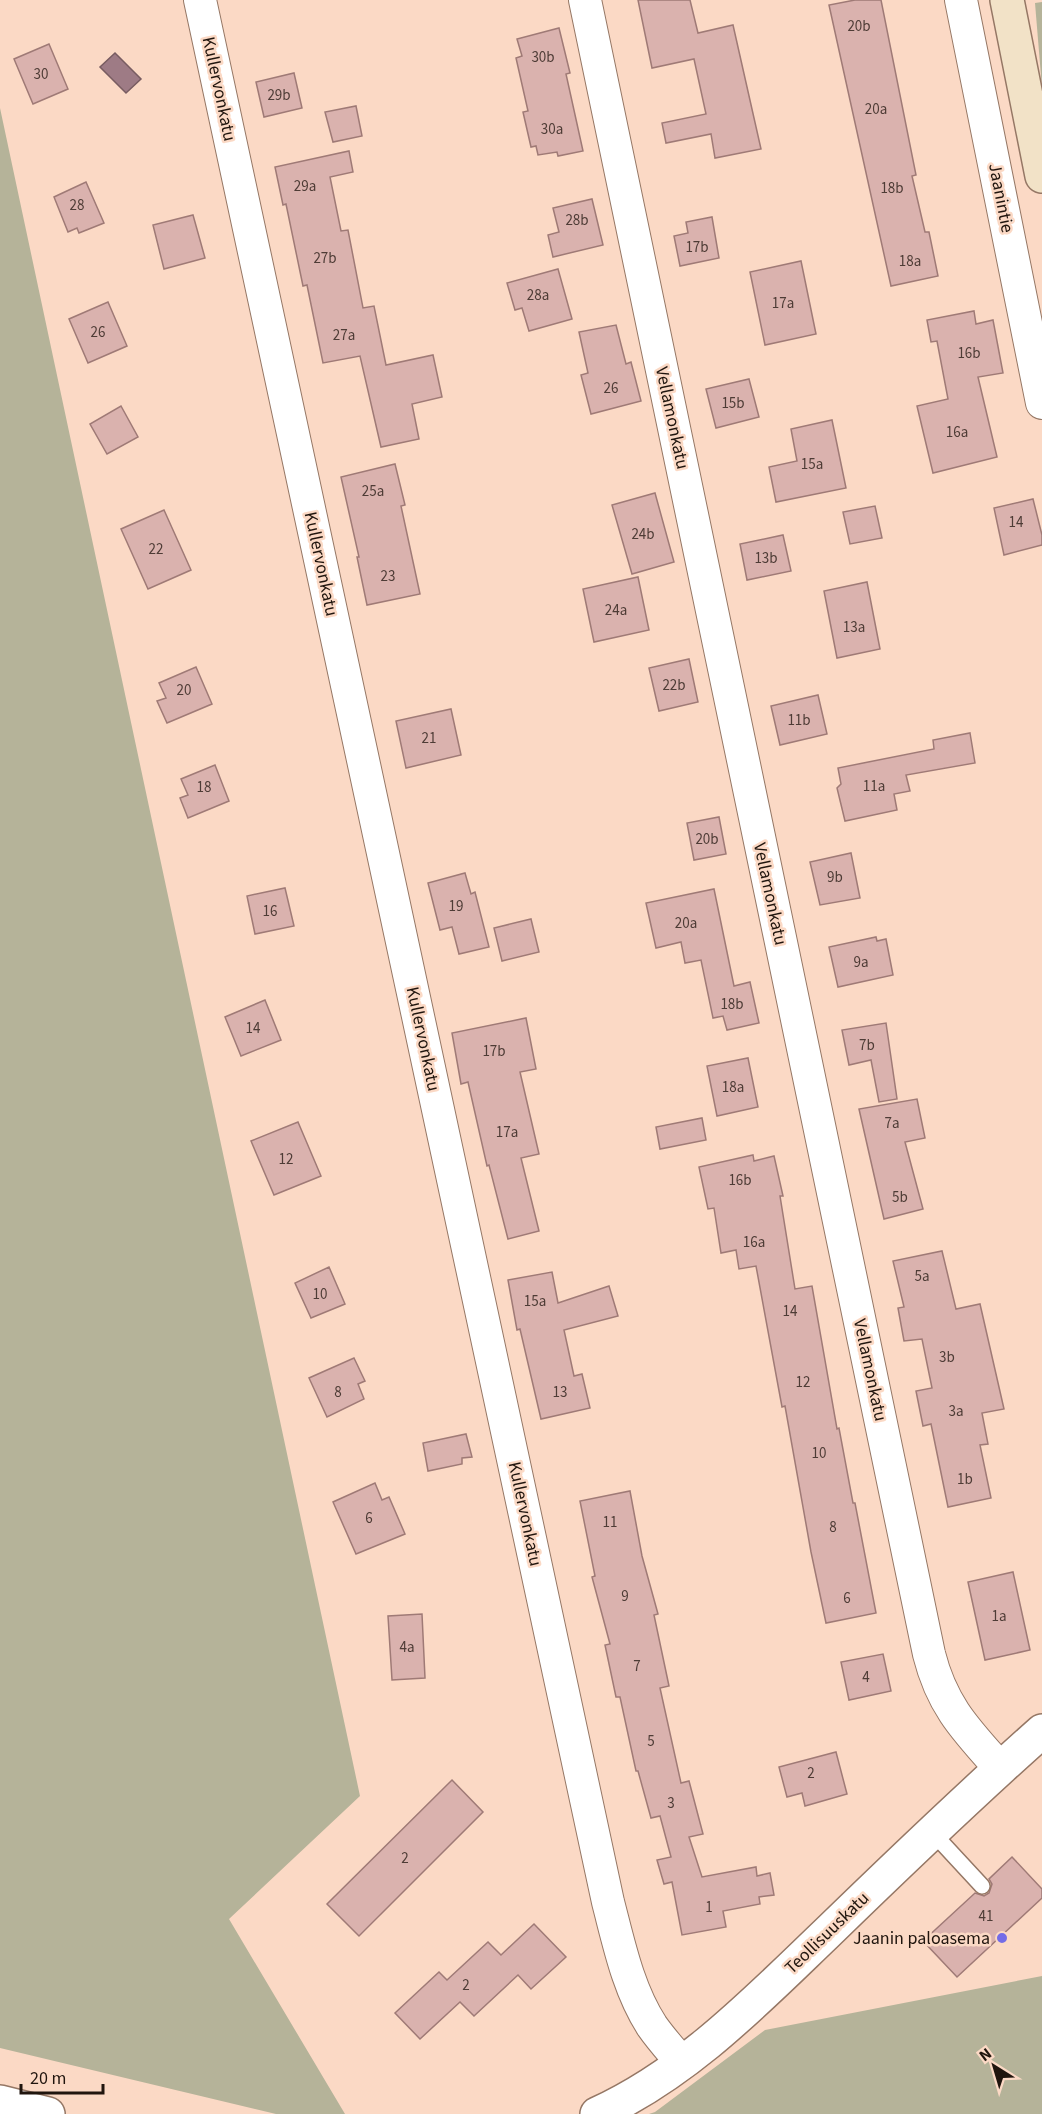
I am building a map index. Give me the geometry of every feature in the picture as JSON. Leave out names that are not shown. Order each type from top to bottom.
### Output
[{"type":"main road","points":[[1010,15],[1042,176]]},
{"type":"street","name":"Kullervonkatu","points":[[200,0],[608,1902],[626,1972],[653,2028],[682,2063]]},
{"type":"street","name":"Vellamonkatu","points":[[585,0],[929,1654],[935,1678],[953,1712],[1000,1768]]},
{"type":"street","name":"Jaanintie","points":[[961,0],[1042,403]]},
{"type":"street","points":[[968,37],[1010,15]]},
{"type":"street","name":"Teollisuuskatu","points":[[597,2114],[643,2089],[682,2063],[735,2020],[932,1832],[1042,1731]]},
{"type":"street","points":[[0,2102],[48,2114]]},
{"type":"lane","points":[[932,1832],[982,1886]]},
{"type":"shaded area","points":[[1042,2],[1042,88],[1035,3]]},
{"type":"shaded area","points":[[115,53],[141,79],[126,93],[100,67]]},
{"type":"shaded area","points":[[0,108],[360,1796],[229,1919],[345,2114],[276,2114],[0,2048]]},
{"type":"shaded area","points":[[1042,1976],[1042,2114],[649,2114],[655,2112],[765,2030]]},
{"type":"building","points":[[638,0],[690,0],[698,33],[733,25],[761,149],[715,158],[711,134],[666,143],[662,123],[706,114],[694,59],[652,68]]},
{"type":"building","points":[[855,0],[881,0],[916,175],[912,176],[925,232],[929,232],[938,276],[891,286],[829,5]]},
{"type":"building","points":[[559,28],[570,73],[566,74],[583,151],[558,156],[557,152],[538,155],[536,146],[531,147],[523,112],[528,111],[516,58],[522,56],[517,39]]},
{"type":"building","points":[[49,44],[68,89],[33,104],[14,59]]},
{"type":"building","points":[[294,73],[302,108],[264,117],[256,82]]},
{"type":"building","points":[[356,106],[362,136],[333,142],[325,112]]},
{"type":"building","points":[[349,151],[353,172],[330,177],[341,231],[348,230],[363,308],[374,306],[386,365],[433,355],[442,397],[412,404],[419,439],[381,447],[360,356],[323,363],[307,285],[303,286],[286,204],[283,205],[275,167]]},
{"type":"building","points":[[86,182],[104,223],[79,233],[77,228],[68,232],[54,197]]},
{"type":"building","points":[[592,199],[603,245],[553,257],[548,235],[559,232],[553,208]]},
{"type":"building","points":[[193,215],[205,258],[164,269],[153,225]]},
{"type":"building","points":[[712,217],[719,258],[680,266],[674,236],[688,233],[686,222]]},
{"type":"building","points":[[801,261],[816,334],[765,345],[750,272]]},
{"type":"building","points":[[558,269],[572,319],[529,331],[522,308],[515,310],[507,283]]},
{"type":"building","points":[[108,302],[127,346],[88,363],[69,319]]},
{"type":"building","points":[[974,311],[976,324],[993,320],[1003,373],[978,377],[997,457],[933,473],[917,406],[948,399],[937,341],[931,342],[927,320]]},
{"type":"building","points":[[616,325],[626,364],[631,362],[641,401],[591,414],[581,375],[588,373],[579,332]]},
{"type":"building","points":[[749,379],[759,417],[716,428],[706,389]]},
{"type":"building","points":[[121,406],[138,437],[107,454],[90,424]]},
{"type":"building","points":[[832,420],[846,488],[776,502],[769,467],[797,461],[791,429]]},
{"type":"building","points":[[395,464],[405,505],[401,506],[420,594],[367,605],[341,477]]},
{"type":"building","points":[[655,493],[674,562],[632,574],[612,505]]},
{"type":"building","points":[[1033,499],[1042,535],[1042,545],[1004,555],[994,508]]},
{"type":"building","points":[[875,506],[882,538],[850,544],[843,512]]},
{"type":"building","points":[[164,510],[191,570],[148,589],[121,529]]},
{"type":"building","points":[[783,535],[791,571],[747,580],[740,544]]},
{"type":"building","points":[[638,577],[649,630],[594,642],[583,589]]},
{"type":"building","points":[[867,582],[880,649],[837,658],[824,591]]},
{"type":"building","points":[[689,659],[698,702],[659,711],[649,668]]},
{"type":"building","points":[[196,667],[212,704],[167,723],[157,701],[166,698],[159,683]]},
{"type":"building","points":[[818,695],[827,734],[780,745],[771,706]]},
{"type":"building","points":[[451,709],[461,755],[406,768],[396,721]]},
{"type":"building","points":[[970,733],[975,763],[906,775],[910,791],[894,794],[897,810],[845,821],[837,788],[841,784],[838,768],[934,749],[933,740]]},
{"type":"building","points":[[215,765],[229,801],[188,818],[180,798],[188,795],[181,779]]},
{"type":"building","points":[[719,817],[726,854],[694,860],[687,823]]},
{"type":"building","points":[[851,853],[860,898],[820,905],[810,862]]},
{"type":"building","points":[[465,873],[471,894],[475,892],[489,947],[459,954],[452,927],[440,930],[428,883]]},
{"type":"building","points":[[285,888],[294,926],[255,934],[247,896]]},
{"type":"building","points":[[714,889],[734,986],[750,982],[759,1023],[727,1030],[723,1016],[713,1018],[701,960],[685,963],[681,942],[656,948],[646,903]]},
{"type":"building","points":[[531,919],[539,952],[502,961],[494,928]]},
{"type":"building","points":[[876,937],[877,941],[886,939],[893,975],[838,987],[829,947]]},
{"type":"building","points":[[265,1000],[281,1040],[241,1056],[225,1017]]},
{"type":"building","points":[[526,1018],[536,1069],[520,1072],[539,1154],[521,1158],[539,1231],[508,1239],[489,1165],[487,1166],[468,1082],[461,1084],[452,1033]]},
{"type":"building","points":[[886,1023],[897,1099],[879,1102],[871,1060],[849,1065],[842,1030]]},
{"type":"building","points":[[748,1058],[758,1107],[717,1116],[707,1066]]},
{"type":"building","points":[[917,1099],[925,1138],[905,1142],[923,1209],[884,1219],[859,1109]]},
{"type":"building","points":[[702,1118],[706,1140],[660,1149],[656,1127]]},
{"type":"building","points":[[298,1122],[321,1176],[274,1195],[251,1141]]},
{"type":"building","points":[[753,1155],[754,1161],[774,1156],[783,1196],[780,1196],[795,1289],[812,1286],[837,1429],[839,1428],[853,1503],[855,1503],[876,1613],[826,1623],[756,1266],[739,1269],[736,1250],[721,1253],[714,1208],[708,1209],[699,1167]]},
{"type":"building","points":[[942,1251],[956,1309],[980,1304],[1004,1409],[982,1413],[988,1444],[980,1445],[991,1498],[948,1507],[931,1424],[923,1426],[916,1391],[932,1388],[922,1339],[904,1341],[898,1308],[904,1307],[893,1261]]},
{"type":"building","points":[[329,1267],[345,1304],[311,1318],[295,1283]]},
{"type":"building","points":[[552,1272],[558,1303],[609,1286],[618,1316],[564,1330],[574,1376],[582,1374],[590,1408],[541,1419],[520,1329],[517,1330],[508,1280]]},
{"type":"building","points":[[354,1358],[365,1381],[358,1384],[364,1399],[327,1417],[309,1378]]},
{"type":"building","points":[[466,1434],[472,1457],[462,1458],[462,1464],[428,1471],[423,1443]]},
{"type":"building","points":[[375,1483],[382,1500],[389,1497],[405,1534],[356,1554],[333,1502]]},
{"type":"building","points":[[630,1491],[642,1556],[658,1614],[654,1615],[669,1686],[660,1688],[681,1783],[689,1781],[703,1834],[689,1837],[702,1877],[756,1867],[757,1876],[770,1873],[774,1895],[759,1897],[760,1904],[723,1911],[726,1927],[682,1935],[672,1882],[664,1884],[657,1860],[671,1857],[660,1816],[651,1818],[638,1771],[636,1771],[620,1697],[616,1697],[605,1645],[610,1644],[592,1577],[595,1576],[580,1501]]},
{"type":"building","points":[[1013,1572],[1030,1650],[985,1660],[968,1582]]},
{"type":"building","points":[[422,1614],[425,1678],[392,1680],[388,1616]]},
{"type":"building","points":[[883,1654],[891,1691],[849,1700],[841,1662]]},
{"type":"building","points":[[836,1752],[847,1794],[805,1806],[802,1793],[787,1797],[779,1767]]},
{"type":"building","points":[[452,1780],[483,1812],[359,1936],[327,1904]]},
{"type":"building","points":[[1012,1857],[1042,1889],[1042,1898],[957,1977],[923,1941],[975,1893],[984,1896],[989,1893],[992,1884],[989,1879]]},
{"type":"building","points":[[534,1924],[566,1957],[531,1989],[518,1975],[474,2016],[460,2002],[420,2039],[395,2013],[439,1972],[447,1980],[488,1942],[501,1955]]},
{"type":"place","name":"Jaanin paloasema","points":[[1002,1938]]}]
